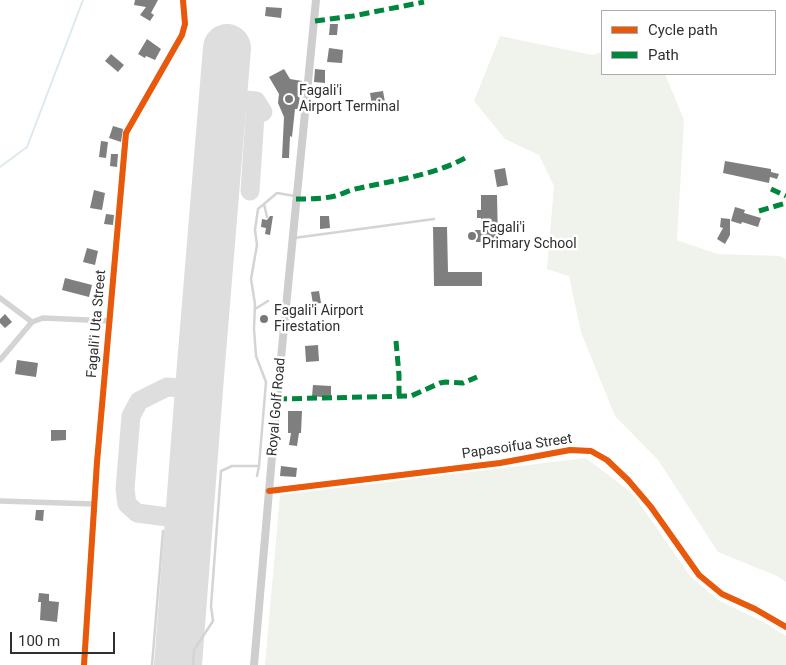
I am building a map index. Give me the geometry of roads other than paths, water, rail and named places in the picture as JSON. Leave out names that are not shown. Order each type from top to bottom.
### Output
[{"type":"main road","name":"Royal Golf Road","points":[[254,665],[292,238],[316,0]]},
{"type":"street","name":"Fagali'i Uta Street","points":[[84,665],[94,504],[126,133],[182,35],[185,24],[183,0]]},
{"type":"street","points":[[0,298],[32,322]]},
{"type":"street","points":[[0,360],[32,322],[43,318],[110,322]]},
{"type":"street","name":"Papasoifua Street","points":[[270,491],[500,463],[570,450],[591,451],[607,460],[628,480],[651,507],[699,575],[722,594],[755,609],[786,627]]},
{"type":"street","points":[[0,501],[94,504]]},
{"type":"lane","points":[[257,476],[266,382],[256,356],[255,310],[251,279],[258,245],[255,230],[258,209],[264,204],[278,193],[296,196]]},
{"type":"lane","points":[[264,204],[267,216]]},
{"type":"lane","points":[[292,238],[434,219]]},
{"type":"lane","points":[[255,310],[268,301]]},
{"type":"lane","points":[[192,665],[194,650],[213,621],[211,606],[221,472],[232,466],[259,466]]},
{"type":"lane","points":[[152,665],[163,531]]},
{"type":"waterway","points":[[0,167],[27,147],[83,0]]},
{"type":"place","name":"Fagali'i Airport Terminal","points":[[289,99]]},
{"type":"place","name":"Fagali'i Primary School","points":[[472,236]]},
{"type":"place","name":"Fagali'i Airport Firestation","points":[[264,319]]}]
